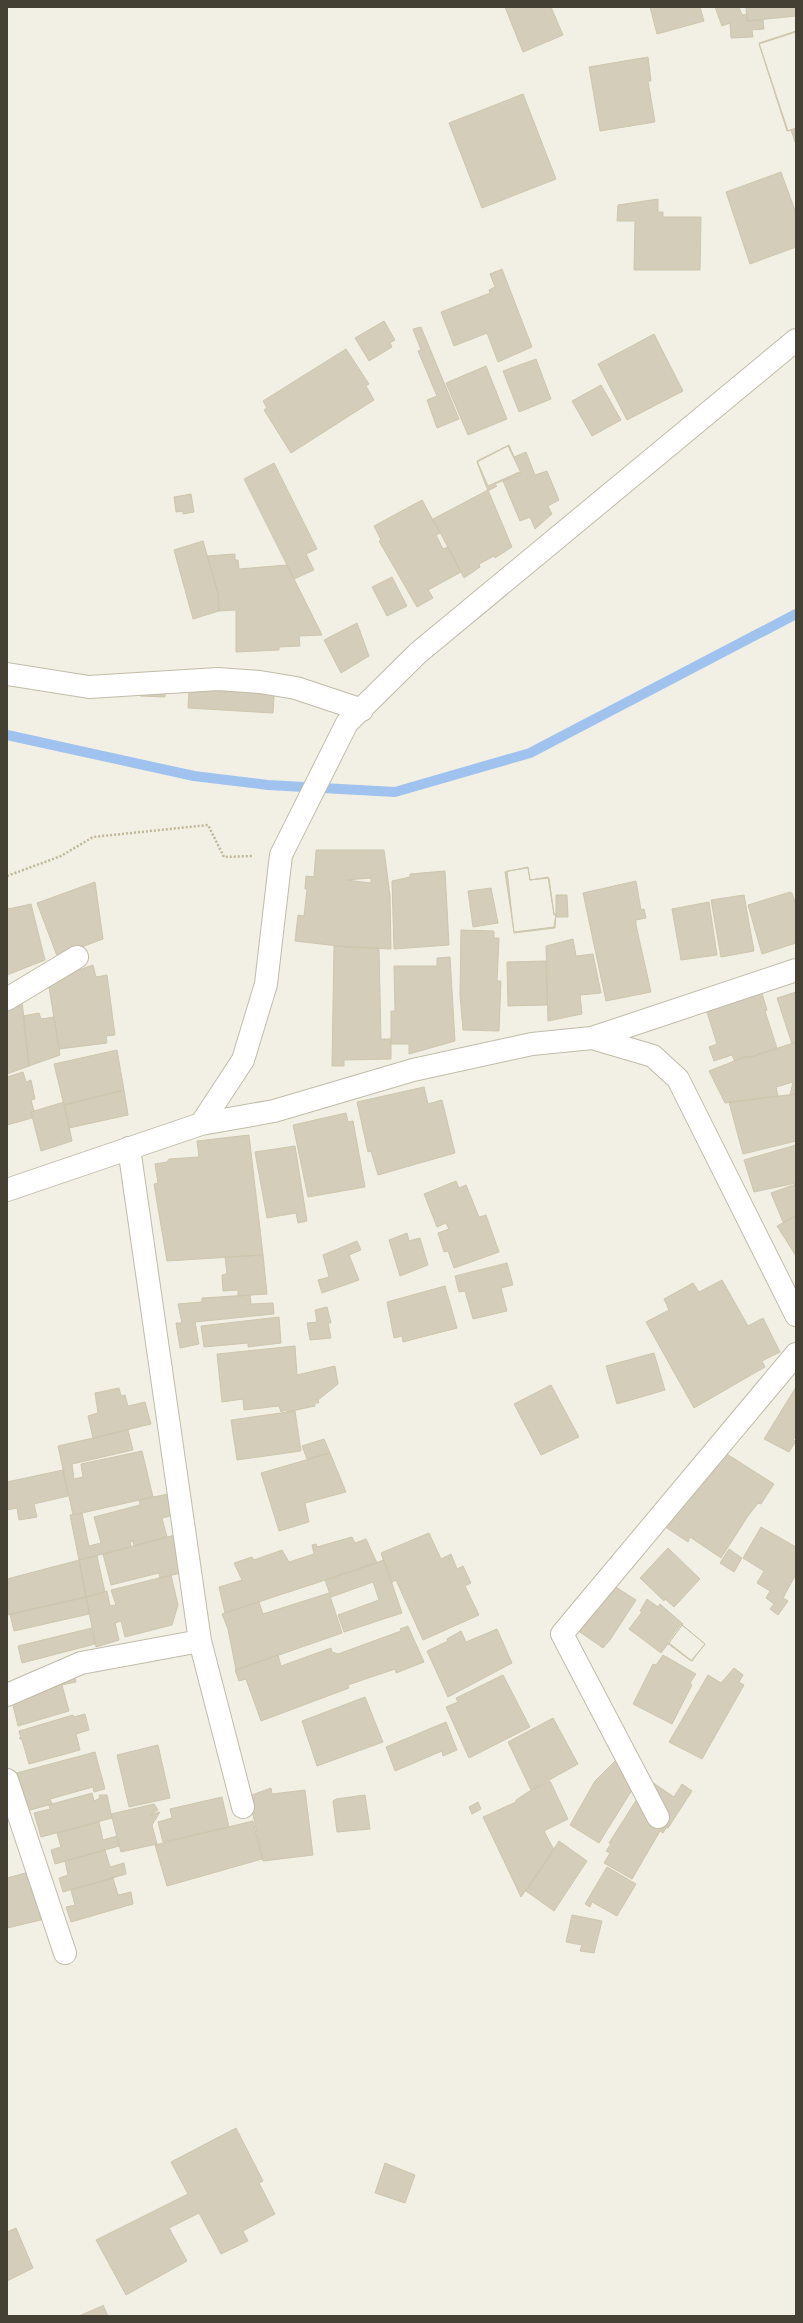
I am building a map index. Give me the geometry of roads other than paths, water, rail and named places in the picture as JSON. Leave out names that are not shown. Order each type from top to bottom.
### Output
[{"type":"street","points":[[201,1124],[243,1060],[266,984],[281,855],[354,716],[418,653],[796,340]]},
{"type":"street","points":[[7,674],[89,687],[218,679],[260,682],[296,688],[354,716]]},
{"type":"street","points":[[7,999],[77,957]]},
{"type":"street","points":[[7,1190],[201,1124],[274,1111],[413,1070],[532,1044],[592,1038],[796,970]]},
{"type":"street","points":[[592,1038],[653,1056],[678,1079],[796,1315]]},
{"type":"street","points":[[129,1148],[200,1641],[243,1807]]},
{"type":"street","points":[[658,1817],[562,1634],[796,1354]]},
{"type":"street","points":[[7,1695],[81,1663],[200,1641]]},
{"type":"street","points":[[7,1780],[65,1953]]},
{"type":"waterway","points":[[7,735],[194,776],[268,785],[395,792],[530,753],[796,614]]}]
